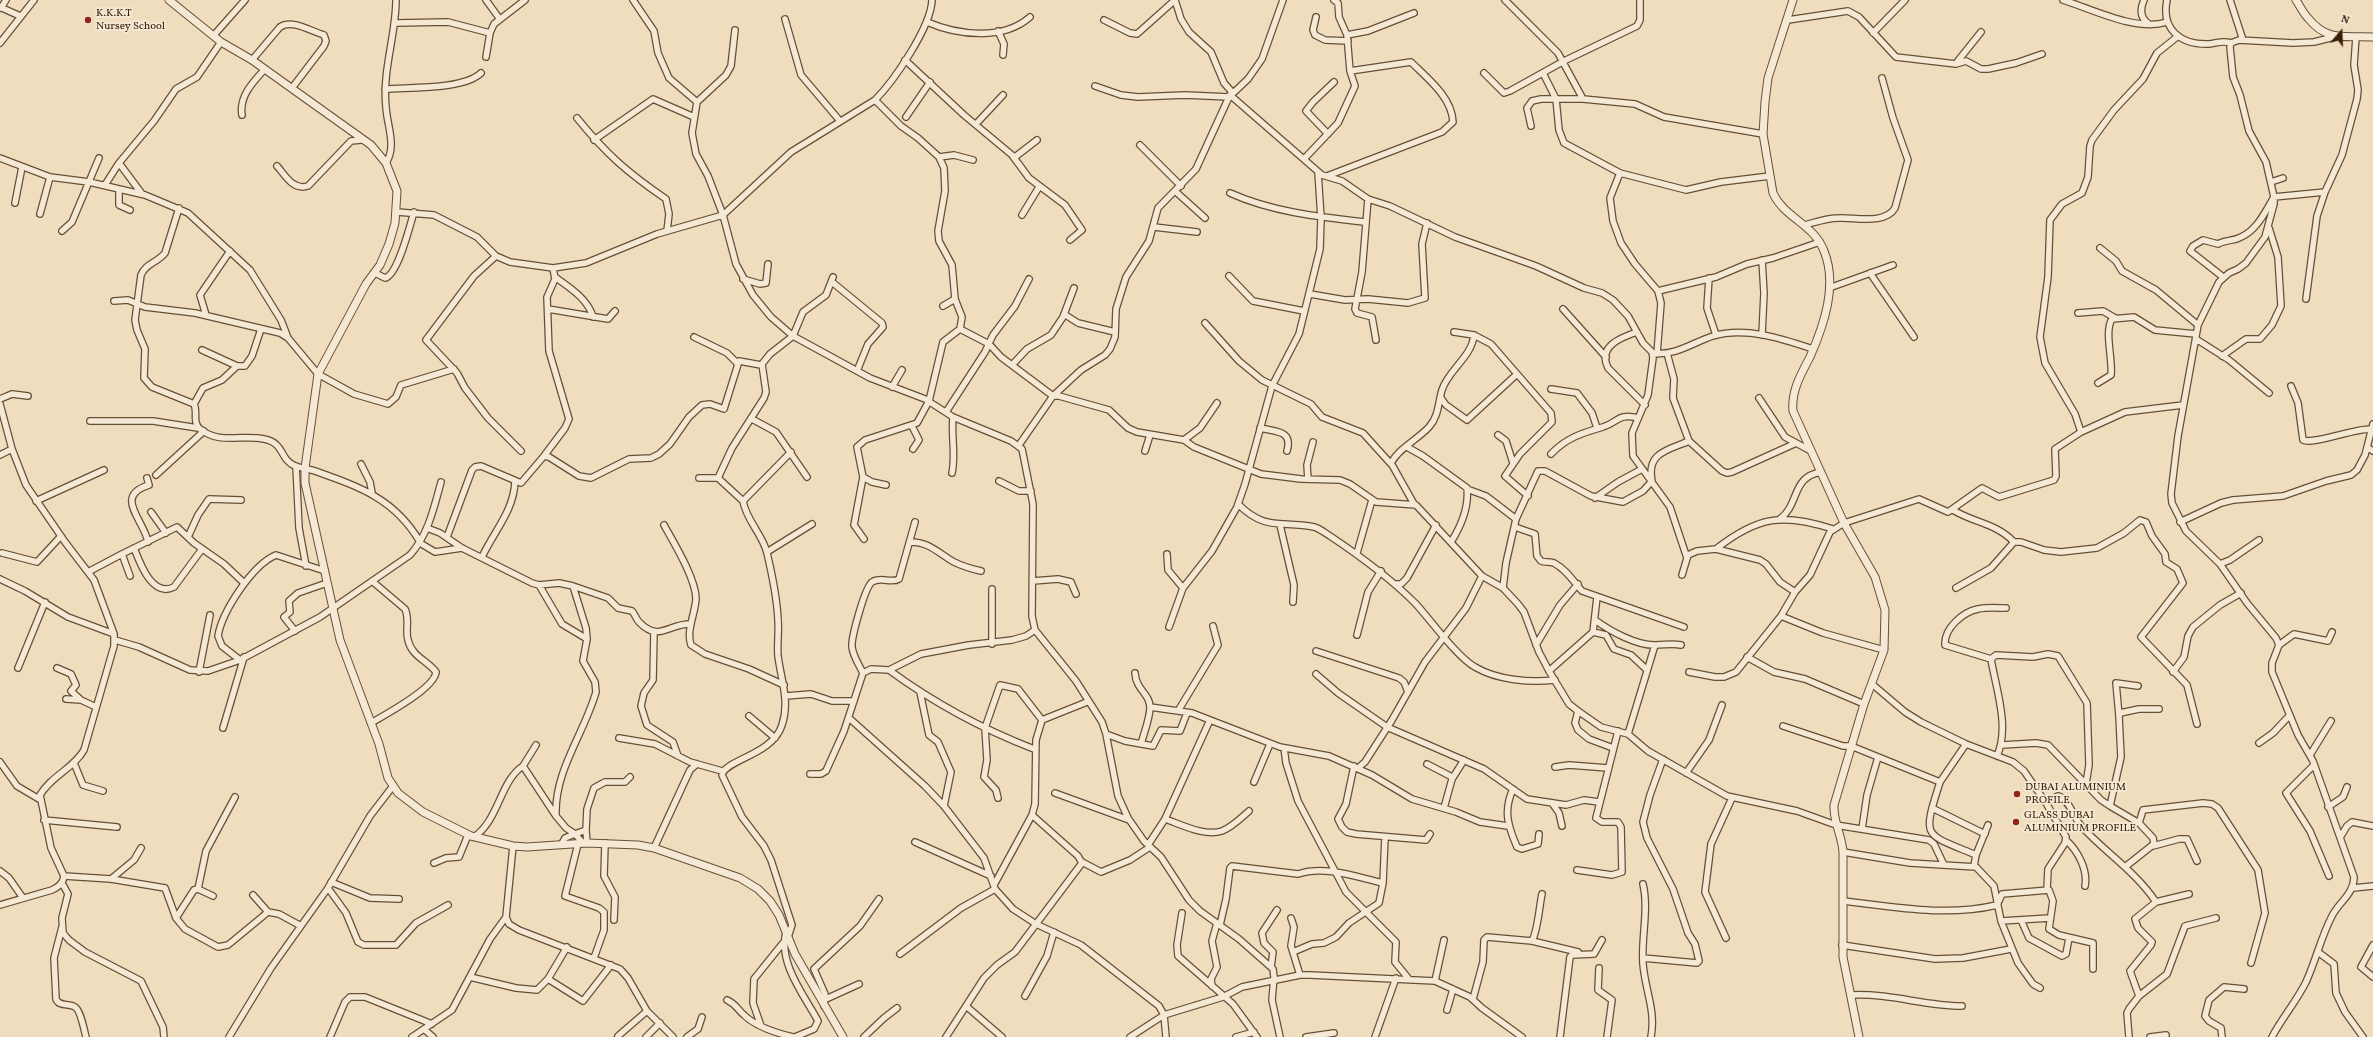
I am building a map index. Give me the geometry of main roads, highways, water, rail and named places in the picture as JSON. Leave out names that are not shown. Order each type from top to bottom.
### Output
[{"type":"place","name":"K.K.K.T Nursey School","points":[[88,20]]},
{"type":"place","name":"DUBAI ALUMINIUM PROFILE","points":[[2017,794]]},
{"type":"place","name":"GLASS DUBAI ALUMINIUM PROFILE","points":[[2016,822]]}]
